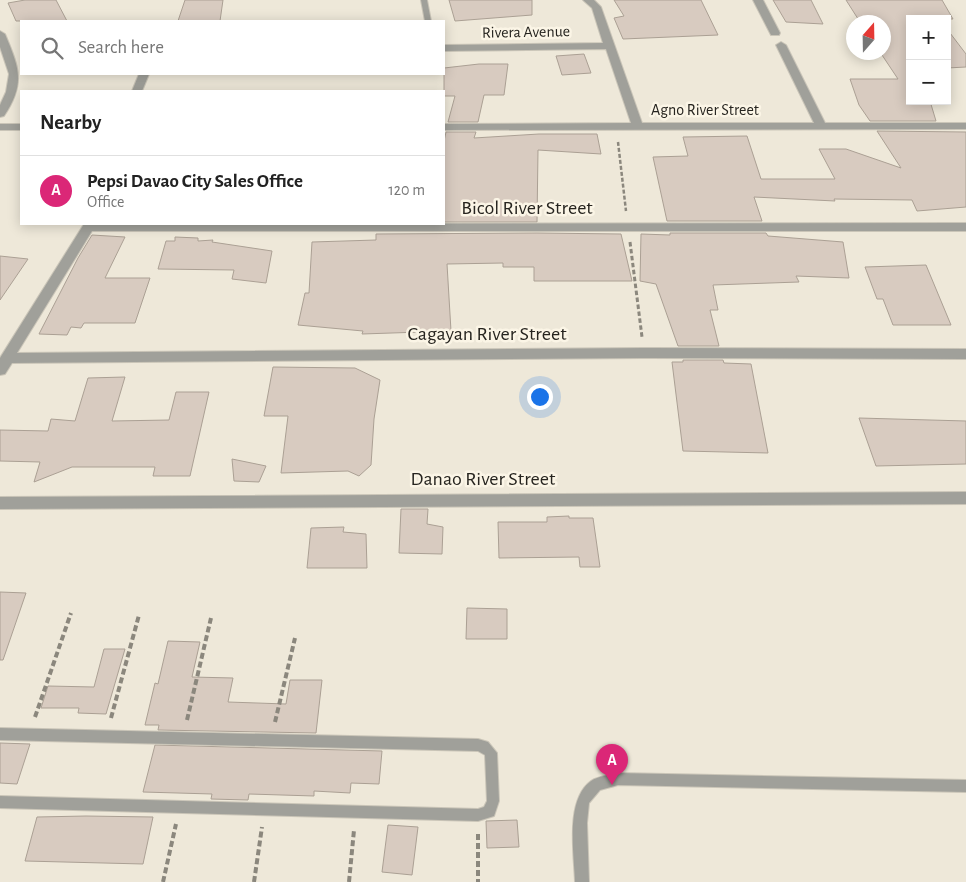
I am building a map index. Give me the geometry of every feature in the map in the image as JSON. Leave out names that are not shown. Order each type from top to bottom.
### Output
[{"type":"street","points":[[758,0],[775,33]]},
{"type":"street","points":[[595,2],[638,127]]},
{"type":"street","points":[[0,34],[16,80],[14,90],[0,114]]},
{"type":"street","points":[[781,45],[821,126]]},
{"type":"street","name":"Rivera Avenue","points":[[445,48],[610,46]]},
{"type":"street","points":[[137,90],[144,75]]},
{"type":"street","name":"Agno River Street","points":[[445,128],[966,126]]},
{"type":"street","points":[[0,127],[20,127]]},
{"type":"street","points":[[0,370],[89,225]]},
{"type":"street","name":"Bicol River Street","points":[[89,225],[966,227]]},
{"type":"street","name":"Cagayan River Street","points":[[8,358],[634,353],[966,354]]},
{"type":"street","name":"Danao River Street","points":[[0,503],[966,498]]},
{"type":"lane","points":[[424,0],[428,20]]},
{"type":"lane","points":[[0,734],[484,746],[491,752],[493,802],[489,812],[478,815],[0,802]]},
{"type":"lane","points":[[582,882],[580,823],[583,800],[596,785],[618,779],[966,786]]},
{"type":"path","points":[[29,734],[71,613]]},
{"type":"path","points":[[106,736],[139,615]]},
{"type":"path","points":[[184,738],[210,618]]},
{"type":"path","points":[[271,740],[295,638]]},
{"type":"path","points":[[163,882],[180,806]]},
{"type":"path","points":[[254,882],[265,809]]},
{"type":"path","points":[[350,882],[356,812]]},
{"type":"path","points":[[478,815],[478,882]]},
{"type":"building","points":[[25,0],[56,0],[66,20],[16,21],[8,3]]},
{"type":"building","points":[[185,0],[223,0],[220,20],[178,20]]},
{"type":"building","points":[[449,0],[532,0],[532,15],[455,21]]},
{"type":"building","points":[[614,0],[701,0],[718,35],[623,39],[614,18],[624,16]]},
{"type":"building","points":[[773,0],[811,0],[823,24],[786,22]]},
{"type":"building","points":[[846,0],[942,0],[951,15],[906,15],[906,105],[931,105],[936,121],[870,121],[859,105],[850,79],[898,79],[885,60],[891,60],[891,15],[856,15]]},
{"type":"building","points":[[951,34],[966,54],[966,67],[951,68]]},
{"type":"building","points":[[584,54],[591,73],[562,75],[556,56]]},
{"type":"building","points":[[479,64],[508,64],[504,95],[484,95],[478,122],[448,122],[455,96],[445,96],[445,68]]},
{"type":"building","points":[[877,131],[966,132],[966,207],[917,211],[912,200],[834,199],[835,201],[754,197],[762,221],[667,221],[653,157],[688,156],[683,137],[747,136],[761,179],[835,179],[819,149],[846,149],[901,168]]},
{"type":"building","points":[[446,132],[476,132],[474,138],[539,134],[597,134],[601,154],[538,150],[537,222],[445,222]]},
{"type":"building","points":[[670,233],[766,233],[768,236],[843,242],[849,278],[796,276],[799,282],[713,285],[718,310],[710,310],[719,346],[678,346],[656,284],[640,281],[641,234],[670,235]]},
{"type":"building","points":[[376,234],[621,234],[632,281],[534,281],[534,267],[503,267],[503,263],[447,264],[451,331],[362,334],[363,331],[298,325],[305,293],[309,293],[312,242],[376,240]]},
{"type":"building","points":[[92,235],[125,237],[105,278],[150,278],[135,323],[84,323],[81,328],[71,327],[67,335],[39,334],[78,258]]},
{"type":"building","points":[[175,237],[198,238],[198,241],[213,240],[212,242],[272,251],[266,283],[232,279],[234,270],[158,269],[166,241],[175,241]]},
{"type":"building","points":[[0,256],[28,259],[0,300]]},
{"type":"building","points":[[926,265],[951,325],[893,325],[883,299],[877,299],[865,267]]},
{"type":"building","points":[[683,360],[723,360],[724,363],[751,364],[768,453],[683,451],[672,362],[683,362]]},
{"type":"building","points":[[273,367],[355,368],[380,380],[374,419],[371,465],[359,476],[348,471],[281,473],[288,416],[264,416]]},
{"type":"building","points":[[125,377],[112,421],[169,420],[176,392],[209,392],[190,476],[153,476],[155,467],[72,467],[34,482],[40,462],[0,461],[0,430],[48,431],[51,419],[75,421],[88,378]]},
{"type":"building","points":[[859,418],[966,421],[966,464],[876,466]]},
{"type":"building","points":[[232,459],[266,466],[259,482],[234,481]]},
{"type":"building","points":[[401,509],[428,509],[427,524],[443,527],[442,554],[399,553]]},
{"type":"building","points":[[569,516],[569,518],[593,518],[600,567],[580,567],[579,557],[499,558],[498,522],[547,522],[547,517]]},
{"type":"building","points":[[344,527],[343,532],[366,534],[367,568],[307,568],[311,528]]},
{"type":"building","points":[[0,592],[26,593],[3,660],[0,660]]},
{"type":"building","points":[[467,608],[507,609],[507,639],[466,639]]},
{"type":"building","points":[[168,641],[200,642],[192,677],[233,678],[228,702],[286,704],[290,680],[322,680],[316,733],[158,730],[159,725],[145,725],[155,683],[158,684]]},
{"type":"building","points":[[104,649],[125,649],[106,714],[78,713],[79,708],[41,708],[48,686],[94,687]]},
{"type":"building","points":[[0,743],[30,744],[17,784],[0,783]]},
{"type":"building","points":[[155,745],[382,751],[379,784],[351,783],[350,793],[314,791],[314,796],[249,794],[248,800],[211,799],[212,794],[143,792]]},
{"type":"building","points":[[37,817],[153,817],[143,864],[25,861]]},
{"type":"building","points":[[517,820],[519,847],[487,848],[486,821]]},
{"type":"building","points":[[388,825],[418,827],[412,875],[382,872]]},
{"type":"place","name":"Pepsi Davao City Sales Office","points":[[612,785]]}]
